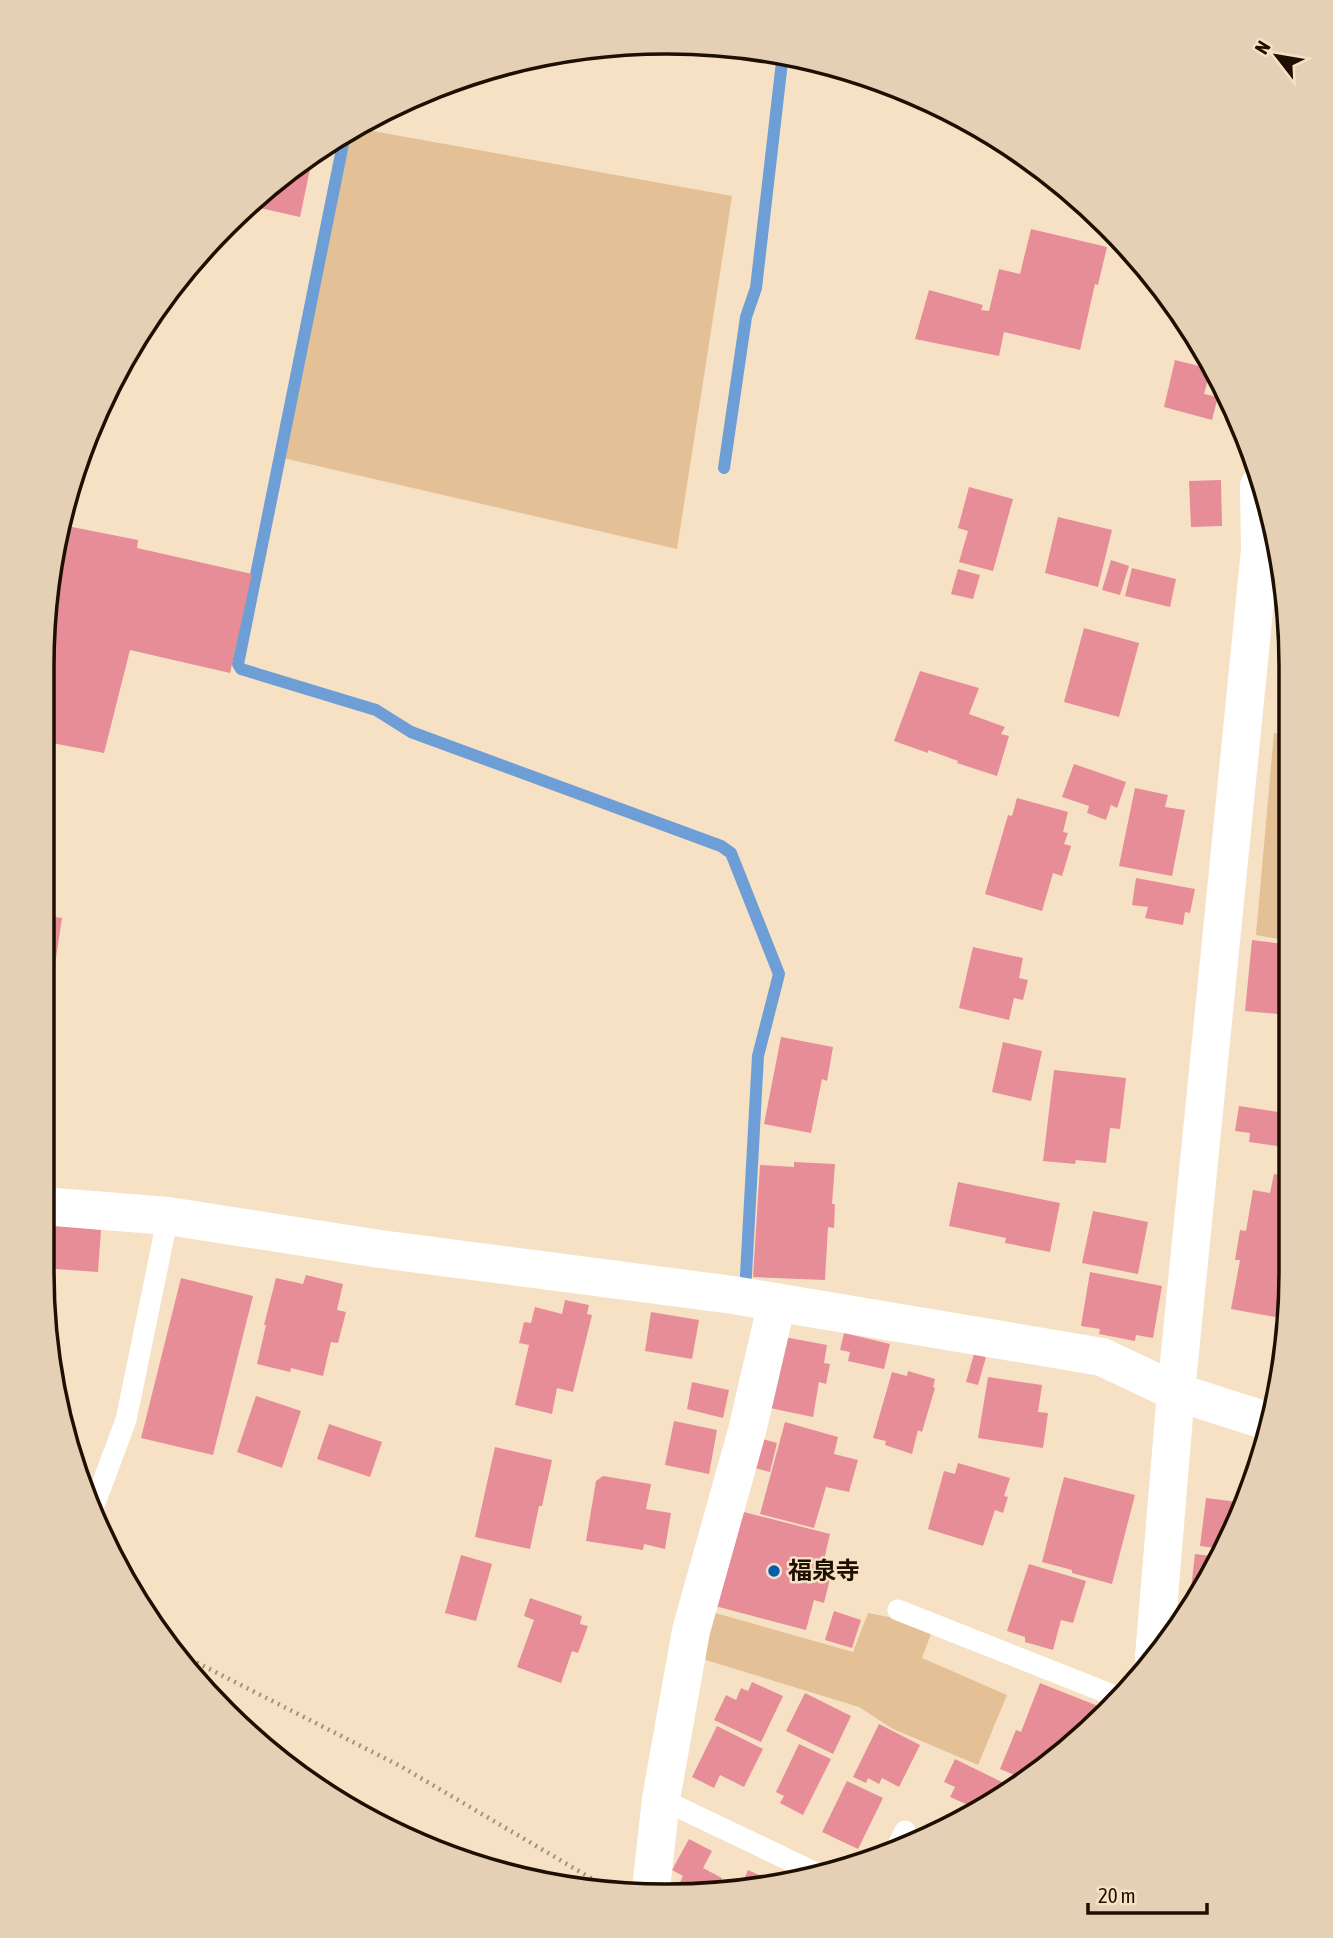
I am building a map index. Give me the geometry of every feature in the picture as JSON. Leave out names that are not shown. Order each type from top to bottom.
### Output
[{"type":"street","points":[[1155,1639],[1176,1392],[1261,550],[1266,544]]},
{"type":"street","points":[[54,1207],[168,1216],[380,1249],[777,1302],[1102,1357],[1176,1392],[1261,1419]]},
{"type":"street","points":[[652,1883],[661,1799],[691,1631],[747,1431],[777,1302]]},
{"type":"lane","points":[[97,1496],[126,1420],[168,1216]]},
{"type":"lane","points":[[898,1610],[1109,1694]]},
{"type":"lane","points":[[661,1799],[805,1868]]},
{"type":"path","points":[[196,1662],[402,1768],[593,1879]]},
{"type":"shaded area","points":[[370,131],[732,196],[677,549],[283,458],[345,146],[360,136]]},
{"type":"shaded area","points":[[1274,733],[1279,734],[1279,939],[1256,935]]},
{"type":"shaded area","points":[[705,1610],[853,1652],[868,1613],[894,1618],[931,1634],[922,1658],[1007,1695],[978,1765],[893,1729],[859,1707],[696,1657]]},
{"type":"building","points":[[310,169],[300,217],[261,208]]},
{"type":"building","points":[[1031,229],[1107,247],[1098,285],[1095,284],[1080,350],[1004,332],[999,356],[915,339],[929,290],[983,305],[981,310],[989,311],[999,269],[1020,274]]},
{"type":"building","points":[[1175,360],[1200,366],[1208,380],[1204,394],[1217,399],[1212,420],[1164,407]]},
{"type":"building","points":[[1221,480],[1222,526],[1191,527],[1189,481]]},
{"type":"building","points":[[969,487],[1013,499],[993,571],[959,562],[968,531],[958,528]]},
{"type":"building","points":[[1058,517],[1112,530],[1098,587],[1045,573]]},
{"type":"building","points":[[71,527],[138,540],[137,548],[252,574],[230,673],[130,650],[104,753],[54,743],[54,666],[59,587]]},
{"type":"building","points":[[1111,560],[1129,566],[1120,595],[1102,590]]},
{"type":"building","points":[[1132,568],[1176,579],[1170,607],[1125,596]]},
{"type":"building","points":[[958,569],[980,575],[973,599],[951,594]]},
{"type":"building","points":[[1084,628],[1139,643],[1119,717],[1064,702]]},
{"type":"building","points":[[920,671],[979,688],[969,714],[1005,727],[1001,734],[1009,736],[997,776],[928,750],[928,753],[894,741]]},
{"type":"building","points":[[1074,764],[1126,782],[1117,808],[1111,805],[1106,820],[1087,813],[1089,806],[1062,797]]},
{"type":"building","points":[[1135,788],[1168,795],[1165,807],[1185,810],[1172,876],[1119,866]]},
{"type":"building","points":[[1017,798],[1068,812],[1063,832],[1068,833],[1064,844],[1071,846],[1062,876],[1053,873],[1042,911],[985,894],[1008,815],[1012,816]]},
{"type":"building","points":[[1136,878],[1195,889],[1190,913],[1185,912],[1183,925],[1145,918],[1148,907],[1132,905]]},
{"type":"building","points":[[54,917],[62,918],[54,972]]},
{"type":"building","points":[[1252,940],[1279,943],[1279,1014],[1245,1011]]},
{"type":"building","points":[[973,947],[1023,958],[1019,978],[1028,980],[1023,1000],[1014,998],[1009,1020],[959,1008]]},
{"type":"building","points":[[781,1037],[833,1047],[827,1081],[822,1079],[811,1133],[764,1124]]},
{"type":"building","points":[[1003,1042],[1042,1051],[1031,1101],[992,1092]]},
{"type":"building","points":[[1054,1070],[1126,1078],[1120,1129],[1110,1128],[1106,1163],[1043,1161]]},
{"type":"building","points":[[1239,1106],[1279,1112],[1279,1146],[1249,1142],[1250,1133],[1235,1131]]},
{"type":"building","points":[[794,1162],[835,1164],[832,1204],[835,1204],[834,1228],[828,1227],[825,1280],[753,1277],[760,1165],[794,1167]]},
{"type":"building","points":[[1274,1174],[1279,1175],[1277,1317],[1231,1309],[1240,1260],[1235,1260],[1240,1230],[1246,1231],[1253,1190],[1270,1193]]},
{"type":"building","points":[[958,1182],[1060,1203],[1050,1252],[1005,1243],[1006,1238],[949,1226]]},
{"type":"building","points":[[1093,1211],[1148,1222],[1138,1274],[1082,1263]]},
{"type":"building","points":[[54,1225],[101,1230],[98,1272],[54,1269]]},
{"type":"building","points":[[1090,1272],[1162,1286],[1153,1338],[1136,1335],[1135,1341],[1099,1334],[1100,1329],[1081,1326]]},
{"type":"building","points":[[306,1275],[343,1284],[337,1310],[346,1312],[338,1343],[331,1342],[323,1376],[291,1368],[290,1372],[257,1364],[276,1278],[303,1284]]},
{"type":"building","points":[[181,1278],[253,1296],[213,1455],[141,1438]]},
{"type":"building","points":[[565,1300],[589,1305],[587,1314],[592,1315],[573,1392],[557,1388],[552,1414],[515,1405],[529,1345],[519,1343],[524,1322],[531,1323],[535,1307],[562,1314]]},
{"type":"building","points":[[651,1312],[699,1320],[692,1359],[645,1351]]},
{"type":"building","points":[[844,1333],[890,1344],[884,1369],[848,1361],[850,1352],[840,1350]]},
{"type":"building","points":[[779,1336],[827,1345],[824,1363],[830,1364],[826,1384],[819,1382],[813,1417],[765,1407]]},
{"type":"building","points":[[974,1354],[986,1357],[978,1385],[966,1382]]},
{"type":"building","points":[[908,1371],[935,1379],[935,1388],[922,1432],[918,1430],[912,1454],[885,1445],[886,1441],[873,1438],[892,1372],[907,1376]]},
{"type":"building","points":[[988,1377],[1042,1385],[1038,1412],[1048,1413],[1043,1448],[978,1438]]},
{"type":"building","points":[[692,1382],[729,1390],[723,1418],[687,1409]]},
{"type":"building","points":[[256,1396],[301,1411],[282,1468],[237,1452]]},
{"type":"building","points":[[674,1421],[717,1430],[709,1474],[665,1465]]},
{"type":"building","points":[[785,1422],[838,1437],[834,1454],[858,1460],[849,1492],[826,1487],[814,1528],[760,1514]]},
{"type":"building","points":[[329,1424],[382,1442],[370,1477],[317,1459]]},
{"type":"building","points":[[759,1438],[777,1443],[770,1472],[751,1467]]},
{"type":"building","points":[[495,1447],[552,1460],[530,1549],[475,1537]]},
{"type":"building","points":[[958,1463],[1010,1478],[1004,1496],[1008,1497],[1003,1513],[995,1510],[983,1546],[928,1529],[944,1471],[955,1474]]},
{"type":"building","points":[[603,1476],[651,1484],[646,1509],[671,1513],[665,1549],[644,1544],[643,1550],[586,1541],[596,1481]]},
{"type":"building","points":[[1064,1477],[1135,1495],[1112,1584],[1042,1562]]},
{"type":"building","points":[[1206,1498],[1234,1501],[1213,1548],[1200,1546]]},
{"type":"building","points":[[740,1511],[830,1534],[823,1564],[833,1567],[824,1603],[814,1600],[806,1630],[715,1606]]},
{"type":"building","points":[[1195,1554],[1209,1556],[1197,1578],[1191,1588]]},
{"type":"building","points":[[461,1555],[492,1564],[476,1621],[445,1613]]},
{"type":"building","points":[[1029,1564],[1086,1581],[1073,1623],[1061,1620],[1053,1650],[1025,1642],[1025,1637],[1007,1631]]},
{"type":"building","points":[[530,1598],[582,1616],[580,1624],[588,1626],[578,1653],[572,1651],[561,1683],[517,1667],[534,1620],[524,1616]]},
{"type":"building","points":[[834,1611],[861,1620],[852,1648],[825,1640]]},
{"type":"building","points":[[752,1682],[783,1696],[761,1742],[714,1720],[726,1695],[736,1700],[741,1688],[748,1691]]},
{"type":"building","points":[[1040,1683],[1097,1706],[1070,1732],[1015,1775],[1000,1769],[1016,1730],[1021,1732]]},
{"type":"building","points":[[805,1693],[851,1716],[833,1754],[786,1731]]},
{"type":"building","points":[[879,1724],[920,1745],[899,1787],[882,1778],[879,1784],[868,1778],[866,1783],[853,1777]]},
{"type":"building","points":[[717,1726],[763,1749],[744,1787],[720,1775],[714,1788],[692,1777]]},
{"type":"building","points":[[799,1744],[831,1759],[803,1815],[780,1803],[784,1796],[776,1792]]},
{"type":"building","points":[[955,1759],[1004,1783],[968,1805],[950,1797],[955,1787],[944,1782]]},
{"type":"building","points":[[847,1781],[883,1798],[858,1849],[822,1832]]},
{"type":"building","points":[[689,1839],[712,1851],[703,1868],[722,1878],[721,1881],[679,1883],[683,1876],[672,1870]]},
{"type":"building","points":[[748,1870],[762,1876],[746,1879]]},
{"type":"waterway","points":[[724,468],[746,317],[756,288],[782,65]]},
{"type":"waterway","points":[[342,147],[238,664],[241,669],[376,710],[411,732],[721,846],[731,853],[779,974],[758,1056],[745,1293]]},
{"type":"place","name":"福泉寺","points":[[774,1571]]}]
